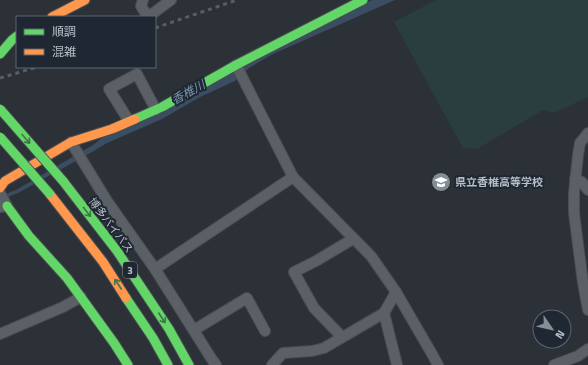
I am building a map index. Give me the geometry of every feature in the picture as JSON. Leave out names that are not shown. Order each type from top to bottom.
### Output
[{"type":"main road","points":[[54,16],[85,0]]},
{"type":"main road","points":[[0,188],[5,181],[71,142],[112,129],[156,110],[236,65],[363,0]]},
{"type":"main road","points":[[0,54],[16,37]]},
{"type":"main road","name":"博多バイパス","points":[[0,109],[63,181],[117,251],[169,329],[189,365]]},
{"type":"main road","name":"3","points":[[0,137],[49,192],[103,262],[153,338],[168,365]]},
{"type":"main road","points":[[4,206],[29,236],[68,278],[128,365]]},
{"type":"street","points":[[143,0],[141,6],[147,16]]},
{"type":"street","points":[[149,16],[171,0]]},
{"type":"street","points":[[236,65],[293,177],[371,256],[396,292],[438,365]]},
{"type":"street","points":[[129,121],[109,89],[137,74],[156,110]]},
{"type":"street","points":[[588,133],[580,143],[574,193],[574,213],[588,310]]},
{"type":"street","points":[[71,142],[107,201],[155,269],[216,365]]},
{"type":"street","points":[[155,269],[293,177]]},
{"type":"street","points":[[575,179],[582,182],[588,190]]},
{"type":"street","points":[[0,193],[4,206]]},
{"type":"street","points":[[342,337],[314,308],[294,272],[316,261],[354,238]]},
{"type":"street","points":[[272,365],[283,353],[324,348],[384,313],[396,292]]},
{"type":"street","points":[[0,334],[63,307],[81,296]]},
{"type":"street","points":[[194,330],[247,298],[265,331]]},
{"type":"street","points":[[384,313],[397,365]]},
{"type":"street","points":[[554,365],[580,360],[588,349]]},
{"type":"shaded area","points":[[436,0],[588,0],[588,97],[554,113],[543,110],[477,149],[463,148],[394,22]]},
{"type":"water","points":[[372,0],[395,0],[273,54],[249,68],[235,81],[200,97],[162,119],[105,144],[18,193],[0,200],[0,196],[16,190],[93,145],[103,137]]},
{"type":"railway","points":[[156,28],[237,0]]},
{"type":"railway","points":[[0,78],[34,68]]},
{"type":"traffic: fast","points":[[135,119],[162,107],[236,65],[363,0]]},
{"type":"traffic: fast","points":[[0,54],[16,37]]},
{"type":"traffic: fast","points":[[0,109],[63,181]]},
{"type":"traffic: fast","points":[[0,137],[49,193]]},
{"type":"traffic: fast","points":[[63,181],[117,251],[169,329],[189,365]]},
{"type":"traffic: fast","points":[[7,206],[29,236],[67,278],[128,365]]},
{"type":"traffic: fast","points":[[126,298],[153,338],[168,365]]},
{"type":"traffic: slow","points":[[54,16],[85,0]]},
{"type":"traffic: slow","points":[[0,188],[5,181],[71,142],[112,129],[135,119]]},
{"type":"traffic: slow","points":[[49,193],[103,262],[126,298]]},
{"type":"place","name":"県立香椎高等学校","points":[[441,182]]},
{"type":"water label","name":"香椎川","points":[[188,92]]}]
